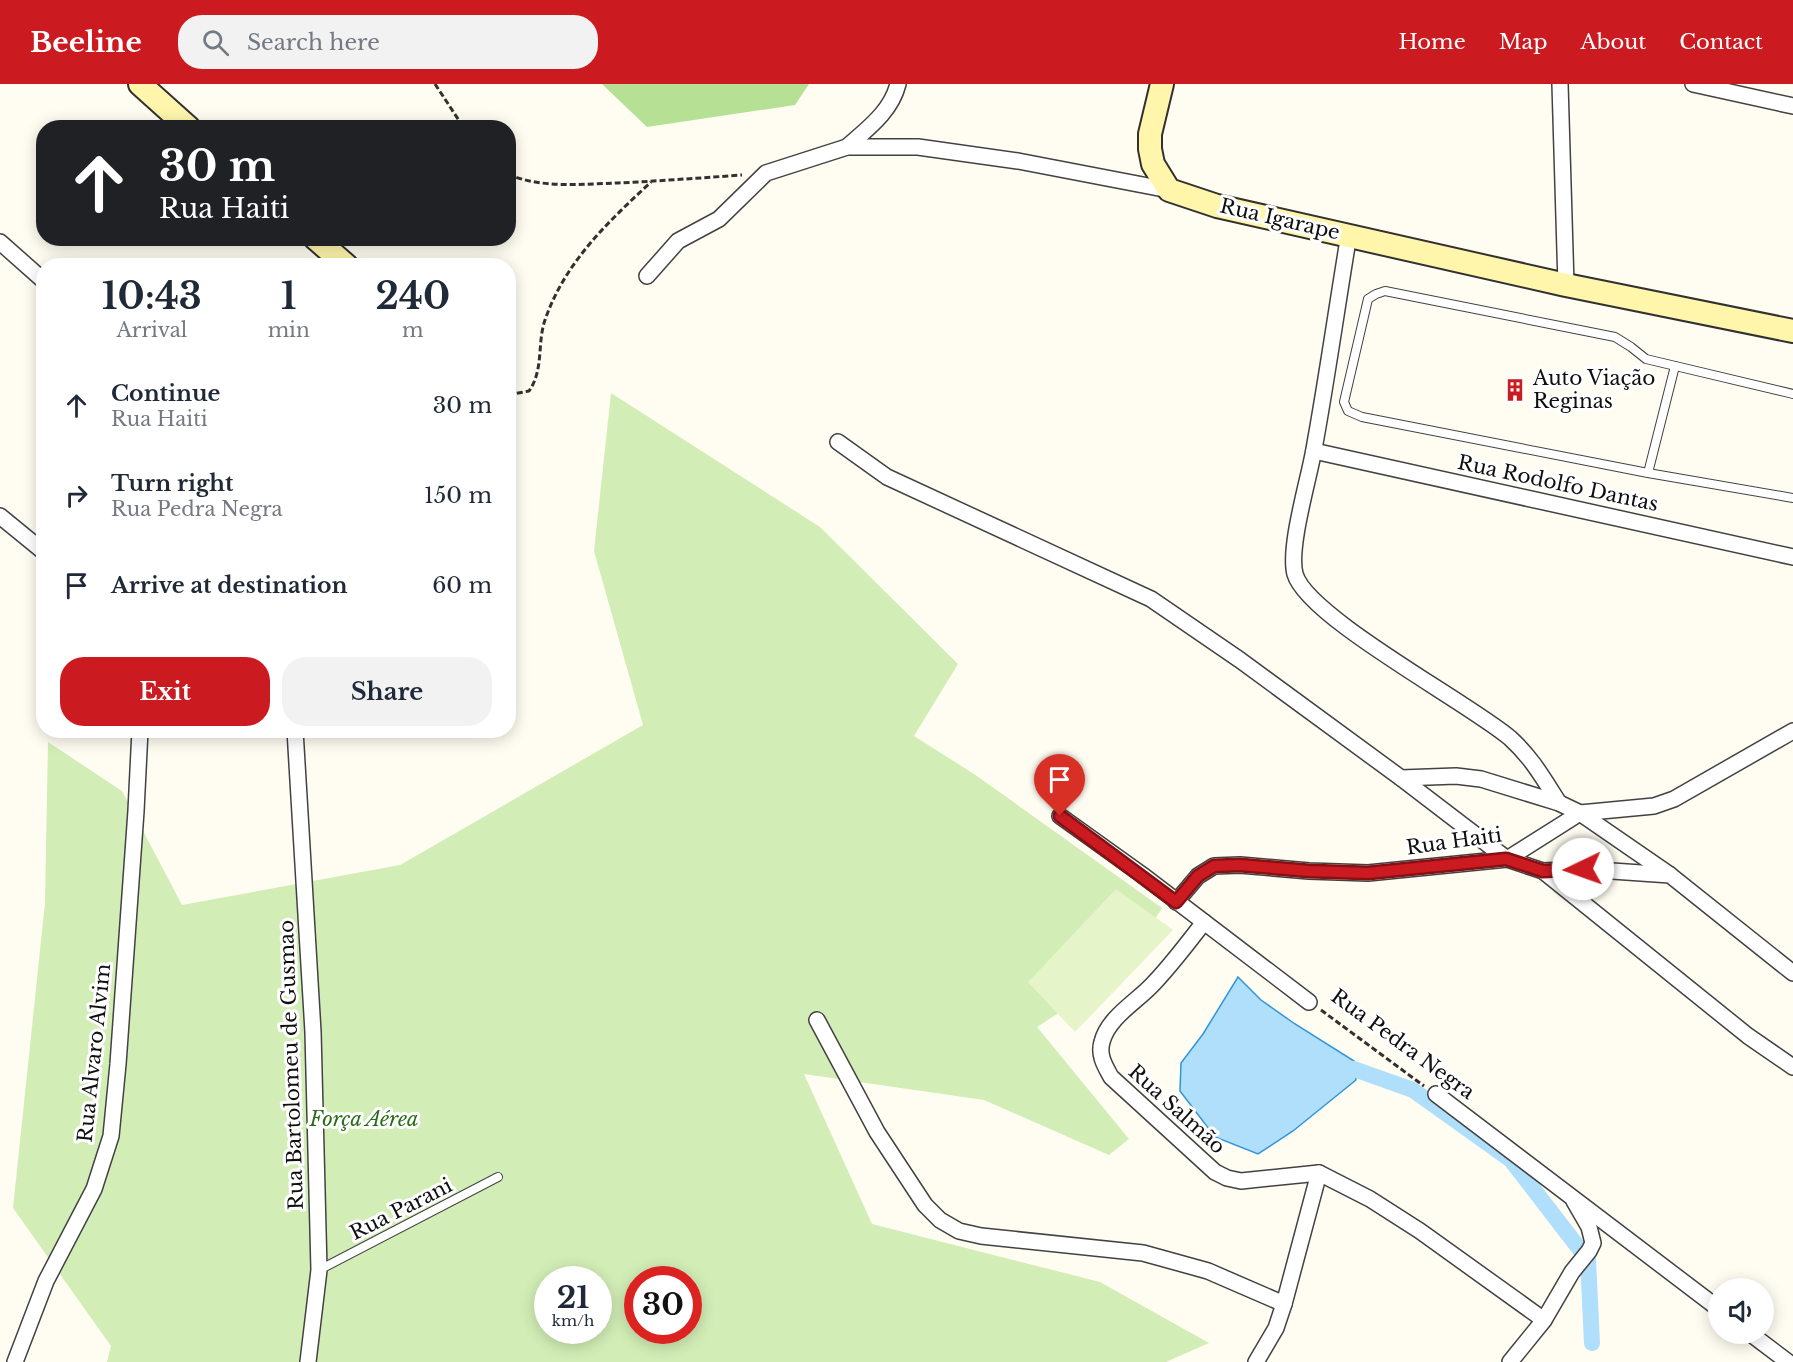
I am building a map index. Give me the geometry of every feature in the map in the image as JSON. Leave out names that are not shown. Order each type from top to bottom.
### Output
[{"type":"main road","points":[[140,84],[180,120]]},
{"type":"main road","points":[[1162,84],[1150,134],[1149,150],[1153,164],[1169,190]]},
{"type":"main road","name":"Rua Igarape","points":[[1169,190],[1218,206],[1566,285],[1793,331]]},
{"type":"main road","points":[[323,246],[334,258]]},
{"type":"street","points":[[846,147],[883,114],[895,96],[898,84]]},
{"type":"street","points":[[1560,84],[1566,285]]},
{"type":"street","points":[[1693,84],[1793,106]]},
{"type":"street","name":"Rua Igarape","points":[[766,173],[846,147],[918,147],[1018,161],[1169,190]]},
{"type":"street","points":[[646,276],[678,241],[720,219],[766,173]]},
{"type":"street","points":[[1349,234],[1314,451],[1294,546],[1296,575],[1308,594],[1320,606],[1372,645],[1509,737],[1533,760],[1559,803]]},
{"type":"street","points":[[0,242],[36,274]]},
{"type":"street","points":[[838,441],[887,477],[1151,599],[1240,660],[1401,778],[1506,859],[1543,871],[1583,869],[1670,875]]},
{"type":"street","name":"Rua Rodolfo Dantas","points":[[1314,451],[1793,557]]},
{"type":"street","points":[[0,516],[36,545]]},
{"type":"street","name":"Rua Haiti","points":[[1176,902],[1198,876],[1214,866],[1240,865],[1368,873],[1506,859],[1580,813],[1654,806],[1674,799],[1793,731]]},
{"type":"street","name":"Rua Alvaro Alvim","points":[[15,1362],[46,1281],[94,1189],[111,1136],[118,1064],[140,738]]},
{"type":"street","name":"Rua Bartolomeu de Gusmao","points":[[295,738],[313,1032],[319,1270],[308,1362]]},
{"type":"street","points":[[1401,778],[1456,776],[1481,779],[1559,803],[1580,813],[1670,875],[1793,973]]},
{"type":"street","name":"Rua Pedra Negra","points":[[1060,816],[1309,1002]]},
{"type":"street","points":[[1543,871],[1748,1036],[1793,1067]]},
{"type":"street","name":"Rua Salmão","points":[[1204,922],[1153,984],[1111,1024],[1102,1041],[1103,1062],[1111,1077],[1121,1087],[1215,1172],[1227,1178],[1241,1180],[1319,1173]]},
{"type":"street","points":[[817,1020],[878,1132],[925,1205],[940,1220],[959,1230],[981,1236],[1143,1253],[1174,1260],[1208,1271],[1284,1304]]},
{"type":"street","name":"Rua Pedra Negra","points":[[1436,1094],[1708,1301]]},
{"type":"street","points":[[1256,1362],[1276,1328],[1284,1304],[1319,1173],[1380,1205],[1544,1320]]},
{"type":"street","points":[[1510,1362],[1544,1320],[1572,1272],[1593,1243],[1589,1227],[1573,1199]]},
{"type":"street","points":[[1764,1344],[1788,1362]]},
{"type":"lane","points":[[1793,394],[1646,359],[1631,346],[1615,337],[1385,291],[1368,299],[1344,402],[1348,411],[1362,417],[1648,473],[1793,498]]},
{"type":"lane","points":[[1648,473],[1675,366]]},
{"type":"lane","name":"Rua Parani","points":[[319,1270],[498,1177]]},
{"type":"path","points":[[435,84],[459,120]]},
{"type":"path","points":[[516,177],[555,184],[651,182],[766,173]]},
{"type":"path","points":[[516,393],[529,391],[535,382],[540,361],[542,331],[553,296],[569,269],[603,227],[651,182]]},
{"type":"path","name":"Rua Pedra Negra","points":[[1309,1002],[1436,1094]]},
{"type":"green space","points":[[602,84],[809,84],[795,105],[647,127]]},
{"type":"green space","name":"Força Aérea","points":[[611,393],[820,527],[958,664],[914,736],[974,774],[1162,908],[1120,973],[1037,1027],[1129,1139],[1109,1155],[984,1100],[804,1074],[872,1224],[1100,1282],[1209,1343],[1166,1362],[107,1362],[111,1346],[13,1208],[45,903],[48,742],[122,791],[182,905],[400,865],[643,725],[594,551]]},
{"type":"green space","points":[[1116,889],[1173,930],[1075,1032],[1028,982]]},
{"type":"water","points":[[1238,977],[1261,1000],[1354,1061],[1356,1080],[1293,1131],[1258,1154],[1215,1137],[1180,1091],[1181,1063],[1203,1034]]},
{"type":"waterway","points":[[1332,1068],[1354,1069],[1413,1090],[1511,1160],[1588,1260],[1592,1343]]},
{"type":"place","name":"Auto Viação Reginas","points":[[1515,390]]},
{"type":"route","points":[[1060,816],[1176,902],[1198,876],[1214,866],[1240,865],[1368,873],[1506,859],[1543,871],[1583,869]]}]
